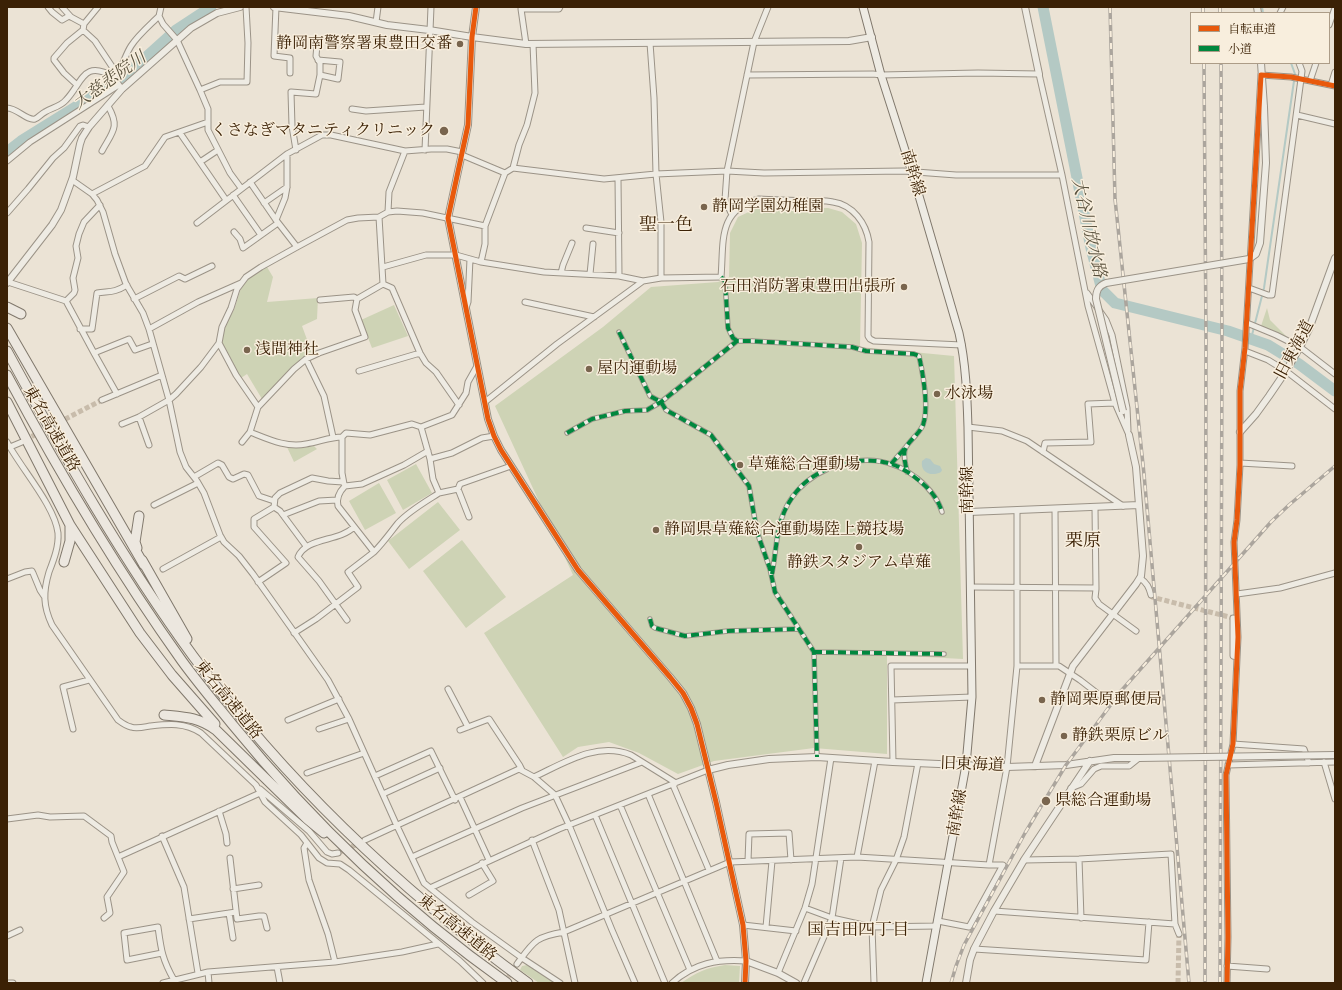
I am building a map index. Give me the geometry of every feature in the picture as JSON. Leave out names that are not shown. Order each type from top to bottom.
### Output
[{"type":"highway","points":[[7,307],[21,314]]},
{"type":"highway","points":[[7,328],[189,642],[227,700]]},
{"type":"highway","name":"東名高速道路","points":[[7,351],[42,416],[124,555],[193,655],[227,700],[293,777],[354,840],[449,924],[528,983]]},
{"type":"highway","name":"東名高速道路","points":[[7,375],[41,437],[115,562],[183,663],[248,744],[283,784],[351,853],[413,910],[453,943],[506,983]]},
{"type":"highway","points":[[7,402],[70,525],[140,633],[168,669],[245,758]]},
{"type":"highway","points":[[139,516],[135,542],[144,565]]},
{"type":"highway","points":[[64,562],[70,541],[70,525]]},
{"type":"highway","points":[[164,715],[186,716],[204,721],[216,730],[307,819],[413,910]]},
{"type":"main road","name":"南幹線","points":[[863,7],[881,75],[912,172],[962,345],[966,383],[968,427],[970,666],[972,698],[966,765],[926,983]]},
{"type":"street","points":[[48,7],[62,20],[69,16],[71,17]]},
{"type":"street","points":[[62,7],[71,17],[84,24]]},
{"type":"street","points":[[77,85],[64,73],[54,58],[67,43],[83,30],[84,24],[98,7]]},
{"type":"street","points":[[114,77],[121,69],[135,40],[159,16],[161,7]]},
{"type":"street","points":[[7,161],[30,142],[120,87],[191,28],[224,10],[240,7]]},
{"type":"street","points":[[200,90],[220,82],[247,82],[248,43],[246,7]]},
{"type":"street","points":[[290,72],[290,58],[274,56],[275,7],[349,16],[387,25],[429,30],[472,38],[530,44],[849,41],[872,37]]},
{"type":"street","points":[[376,22],[378,7]]},
{"type":"street","points":[[425,150],[431,7]]},
{"type":"street","points":[[476,7],[472,38],[470,112],[448,218],[477,366],[494,436],[511,466],[578,570],[683,693],[691,708],[697,724],[730,862],[743,924],[746,961],[745,983]]},
{"type":"street","points":[[513,168],[519,145],[527,125],[535,93],[530,44],[521,8],[559,9],[560,7]]},
{"type":"street","points":[[732,215],[725,200],[727,171],[754,42],[768,7]]},
{"type":"street","points":[[1025,7],[1092,321],[1115,402],[1129,435]]},
{"type":"street","points":[[1330,22],[1335,8]]},
{"type":"street","points":[[159,16],[169,32],[177,40],[208,109],[208,130],[230,173],[242,188]]},
{"type":"street","points":[[83,30],[95,41],[113,68],[114,77],[120,87]]},
{"type":"street","points":[[650,43],[654,98],[656,174],[661,222],[661,278]]},
{"type":"street","points":[[296,150],[292,126],[291,92],[316,94],[320,75],[320,63],[316,56],[317,45]]},
{"type":"street","points":[[318,60],[340,62],[338,80],[320,75]]},
{"type":"street","points":[[1035,766],[1070,673],[1078,660],[1140,578],[1143,556],[1136,467],[1096,299],[1096,293],[1101,285],[1106,283],[1249,259],[1256,254],[1260,243],[1266,163],[1264,107],[1260,64]]},
{"type":"street","points":[[1249,288],[1268,295],[1272,294],[1302,79],[1302,71],[1299,64]]},
{"type":"street","points":[[1310,80],[1316,64]]},
{"type":"street","points":[[7,108],[15,109],[34,120],[50,109],[62,104],[86,73],[94,70],[114,77]]},
{"type":"street","points":[[1261,75],[1291,77],[1333,85],[1335,72]]},
{"type":"street","points":[[747,75],[1039,74]]},
{"type":"street","points":[[1227,983],[1226,775],[1233,744],[1238,637],[1234,542],[1237,520],[1240,463],[1240,390],[1247,324],[1261,75]]},
{"type":"street","points":[[117,394],[66,301],[8,282],[57,217],[67,198],[80,144],[90,127],[108,106],[120,87]]},
{"type":"street","points":[[102,150],[115,127],[113,116],[108,106]]},
{"type":"street","points":[[352,109],[366,111],[426,107]]},
{"type":"street","points":[[1297,115],[1335,124]]},
{"type":"street","points":[[92,194],[145,166],[165,137],[208,122]]},
{"type":"street","points":[[7,213],[53,158],[64,148],[80,126],[83,125],[90,127]]},
{"type":"street","points":[[180,133],[226,200]]},
{"type":"street","points":[[198,223],[287,154],[322,135],[331,135],[405,151],[447,149],[505,173]]},
{"type":"street","points":[[200,162],[218,150]]},
{"type":"street","points":[[388,212],[389,192],[405,151]]},
{"type":"street","points":[[234,232],[240,238],[243,248],[277,221],[287,187],[287,154]]},
{"type":"street","points":[[481,262],[485,244],[485,226],[505,173],[513,168],[604,179],[656,174],[727,171],[764,173],[912,172],[956,175],[1062,175]]},
{"type":"street","points":[[618,178],[619,276]]},
{"type":"street","points":[[72,180],[92,194],[100,205],[110,232],[115,254],[127,285],[143,313],[149,329],[169,400],[180,452],[186,467],[204,493],[221,537],[239,556],[324,673],[349,719],[424,882],[472,922],[560,983]]},
{"type":"street","points":[[250,182],[297,247]]},
{"type":"street","points":[[264,203],[287,187]]},
{"type":"street","points":[[233,195],[261,235]]},
{"type":"street","points":[[737,342],[732,338],[728,328],[725,281],[721,277],[725,230],[727,221],[739,208],[759,199],[833,202],[845,206],[855,213],[863,222],[868,233],[869,242],[868,336],[870,339],[874,341],[962,345]]},
{"type":"street","points":[[66,301],[74,294],[75,290],[74,278],[78,258],[76,246],[79,234],[84,222],[100,205]]},
{"type":"street","points":[[122,424],[169,400],[201,367],[219,343],[222,327],[231,308],[237,290],[246,277],[297,247],[347,220],[379,216],[388,212],[414,212],[485,226]]},
{"type":"street","points":[[379,216],[383,284]]},
{"type":"street","points":[[586,228],[619,233]]},
{"type":"street","points":[[561,273],[572,243]]},
{"type":"street","points":[[590,274],[593,244]]},
{"type":"street","points":[[383,267],[426,256],[456,255],[481,262],[544,272],[619,276],[644,281],[661,278],[721,277]]},
{"type":"street","name":"旧東海道","points":[[1240,432],[1256,414],[1286,372],[1300,347],[1309,329],[1335,258]]},
{"type":"street","points":[[466,308],[468,302],[470,259]]},
{"type":"street","points":[[134,299],[179,276],[185,279],[212,266]]},
{"type":"street","points":[[485,402],[557,344],[644,281]]},
{"type":"street","points":[[149,329],[198,302],[242,282]]},
{"type":"street","points":[[242,442],[250,432],[258,407],[294,369],[306,359],[319,353],[365,337],[354,310],[357,299],[383,284]]},
{"type":"street","points":[[383,284],[392,288],[420,353],[426,363],[436,372],[459,405]]},
{"type":"street","points":[[80,329],[92,329],[97,293],[118,290],[127,285]]},
{"type":"street","points":[[1084,286],[1104,317],[1112,335],[1128,408],[1129,435]]},
{"type":"street","points":[[320,300],[354,297],[357,299]]},
{"type":"street","points":[[525,302],[594,317]]},
{"type":"street","points":[[1092,321],[1093,316],[1096,314],[1104,317]]},
{"type":"street","points":[[1247,324],[1276,335],[1300,347],[1335,374]]},
{"type":"street","points":[[619,332],[650,396],[661,402],[666,410],[711,434],[749,486],[757,532],[775,592],[814,652],[817,757]]},
{"type":"street","points":[[94,353],[129,339],[135,350],[152,344]]},
{"type":"street","points":[[567,433],[592,419],[625,411],[647,410],[661,402],[737,342],[752,341],[852,347],[866,351],[914,354],[919,356],[924,386],[924,423],[917,435],[891,464]]},
{"type":"street","points":[[219,343],[236,375],[258,407]]},
{"type":"street","points":[[1245,350],[1268,360],[1335,409]]},
{"type":"street","points":[[358,371],[420,353]]},
{"type":"street","points":[[306,359],[324,396],[333,437]]},
{"type":"street","points":[[250,432],[277,443],[305,445],[333,437],[342,437],[346,433],[370,435],[412,424],[421,427],[452,415],[466,393],[468,382],[477,366]]},
{"type":"street","points":[[102,400],[162,375]]},
{"type":"street","points":[[1043,452],[1045,442],[1091,442],[1088,404],[1115,402]]},
{"type":"street","points":[[139,416],[149,445]]},
{"type":"street","points":[[421,427],[428,451],[433,479],[439,493]]},
{"type":"street","points":[[968,427],[1002,431],[1027,441],[1123,506]]},
{"type":"street","points":[[430,460],[452,453],[482,438],[494,436]]},
{"type":"street","points":[[342,437],[344,484],[336,500],[338,506],[374,552]]},
{"type":"street","points":[[7,442],[50,510],[56,525],[58,541],[47,579],[44,596],[45,610],[52,625],[113,714],[122,723],[132,728],[181,725],[196,730],[213,743],[256,786],[304,827],[327,852],[332,854],[338,853]]},
{"type":"street","points":[[10,448],[22,442]]},
{"type":"street","points":[[906,447],[904,456],[907,472]]},
{"type":"street","points":[[274,507],[275,498],[280,493],[312,478],[344,484],[362,484],[404,465],[428,451]]},
{"type":"street","points":[[771,576],[780,520],[791,499],[805,483],[825,470],[850,462],[862,461],[891,464],[907,472],[930,490],[938,502],[942,512]]},
{"type":"street","points":[[194,477],[218,463],[222,465],[229,477],[233,479],[244,474],[248,475],[259,496],[274,501]]},
{"type":"street","points":[[1240,463],[1292,466]]},
{"type":"street","points":[[294,633],[316,620],[335,603],[358,587],[348,572],[374,552],[398,523],[412,510],[439,493],[458,488],[460,484],[511,466]]},
{"type":"street","points":[[154,505],[198,483]]},
{"type":"street","points":[[458,488],[469,517]]},
{"type":"street","points":[[283,515],[319,502],[336,500]]},
{"type":"street","points":[[968,512],[1138,506]]},
{"type":"street","points":[[274,507],[280,511],[306,546]]},
{"type":"street","points":[[258,582],[286,563],[254,527],[254,519],[274,507]]},
{"type":"street","points":[[1095,508],[1095,598],[1096,601],[1136,631]]},
{"type":"street","points":[[1055,509],[1056,666]]},
{"type":"street","points":[[989,865],[1007,766],[1017,666],[1017,510]]},
{"type":"street","points":[[347,620],[314,575],[299,560],[298,555],[306,546],[346,533],[354,526]]},
{"type":"street","points":[[163,569],[221,537]]},
{"type":"street","points":[[7,579],[32,571],[44,596]]},
{"type":"street","points":[[1237,594],[1280,588],[1335,573]]},
{"type":"street","points":[[1140,578],[1150,587],[1151,595]]},
{"type":"street","points":[[970,587],[1096,588]]},
{"type":"street","points":[[1233,618],[1233,656],[1237,657]]},
{"type":"street","points":[[650,619],[652,626],[656,628],[685,636],[728,631],[798,629]]},
{"type":"street","points":[[814,652],[944,654]]},
{"type":"street","points":[[893,762],[891,666],[970,666]]},
{"type":"street","points":[[1017,666],[1056,666],[1070,673],[1102,697]]},
{"type":"street","points":[[73,729],[63,687],[89,680]]},
{"type":"street","points":[[448,689],[468,727]]},
{"type":"street","points":[[892,700],[972,698]]},
{"type":"street","points":[[288,720],[339,699]]},
{"type":"street","points":[[319,729],[349,719]]},
{"type":"street","points":[[460,730],[489,719],[522,770],[534,777],[555,795],[635,983]]},
{"type":"street","points":[[1233,744],[1304,749],[1309,763]]},
{"type":"street","points":[[534,777],[596,751],[612,750],[623,752],[642,762],[675,784],[709,870]]},
{"type":"street","points":[[375,776],[432,751],[454,800]]},
{"type":"street","points":[[307,773],[364,753]]},
{"type":"street","name":"旧東海道","points":[[874,983],[872,927],[881,890],[896,860],[904,837],[918,763],[1035,766],[1066,765],[1114,758],[1335,755]]},
{"type":"street","points":[[430,888],[532,840],[708,770],[728,765],[769,759],[817,757],[918,763]]},
{"type":"street","points":[[778,973],[805,908],[812,884],[831,758]]},
{"type":"street","points":[[1070,789],[1081,784],[1094,769],[1101,766],[1128,766],[1139,758]]},
{"type":"street","points":[[857,857],[876,761]]},
{"type":"street","points":[[966,983],[970,960],[974,949],[994,911],[1024,860],[1090,761]]},
{"type":"street","points":[[412,857],[522,808],[642,762]]},
{"type":"street","points":[[1324,762],[1335,798]]},
{"type":"street","points":[[1228,766],[1335,762]]},
{"type":"street","points":[[383,794],[440,768]]},
{"type":"street","points":[[365,840],[519,769],[522,770]]},
{"type":"street","points":[[256,786],[268,805],[289,824],[319,858],[327,863],[344,866],[460,961],[483,983]]},
{"type":"street","points":[[118,857],[260,793]]},
{"type":"street","points":[[648,794],[717,961]]},
{"type":"street","points":[[460,797],[489,860]]},
{"type":"street","points":[[620,805],[690,970]]},
{"type":"street","points":[[219,811],[227,842]]},
{"type":"street","points":[[7,818],[38,815],[50,817],[84,816],[111,836],[124,872],[107,897],[110,913],[104,918]]},
{"type":"street","points":[[595,815],[665,983]]},
{"type":"street","points":[[748,862],[749,834],[789,832],[791,860]]},
{"type":"street","points":[[162,836],[184,887],[198,973]]},
{"type":"street","points":[[532,840],[559,910],[575,983]]},
{"type":"street","points":[[307,844],[304,848],[309,880],[328,934],[335,962]]},
{"type":"street","points":[[1024,860],[1079,859],[1171,854],[1175,924],[1179,934]]},
{"type":"street","points":[[518,964],[530,946],[537,939],[547,935],[564,932],[730,862],[857,857],[1003,865],[968,927],[938,923],[872,927],[832,918],[805,908]]},
{"type":"street","points":[[230,858],[237,919],[264,916],[267,928]]},
{"type":"street","points":[[804,983],[832,918],[841,858]]},
{"type":"street","points":[[1079,859],[1081,918]]},
{"type":"street","points":[[766,927],[772,861]]},
{"type":"street","points":[[469,895],[493,881],[482,863]]},
{"type":"street","points":[[233,889],[259,885]]},
{"type":"street","points":[[994,911],[1175,924]]},
{"type":"street","points":[[189,918],[236,912]]},
{"type":"street","points":[[229,913],[233,938]]},
{"type":"street","points":[[974,949],[1146,960],[1149,922]]},
{"type":"street","points":[[743,924],[796,931]]},
{"type":"street","points":[[162,953],[127,960],[124,933],[158,926],[162,953],[166,966],[174,980]]},
{"type":"street","points":[[7,936],[20,930]]},
{"type":"street","points":[[163,983],[198,973],[335,962],[402,952],[438,944]]},
{"type":"street","points":[[672,983],[690,970],[705,964],[728,960],[746,961],[778,973],[796,983]]},
{"type":"street","points":[[1227,966],[1268,969]]},
{"type":"street","points":[[277,967],[280,983]]},
{"type":"street","points":[[208,972],[209,983]]},
{"type":"street","points":[[7,983],[13,983]]},
{"type":"green space","name":"草薙総合運動場","points":[[828,208],[842,212],[856,224],[862,243],[860,347],[954,356],[963,659],[887,655],[887,754],[814,748],[714,761],[678,774],[639,753],[609,742],[578,747],[563,757],[484,633],[573,575],[495,406],[603,327],[651,287],[718,282],[729,277],[730,233],[738,217],[755,209]]},
{"type":"green space","points":[[267,267],[273,277],[267,302],[318,298],[317,319],[302,326],[312,353],[303,357],[262,399],[247,374],[241,378],[221,341],[227,322],[234,310],[241,288],[245,281]]},
{"type":"green space","points":[[394,305],[408,336],[372,348],[361,320]]},
{"type":"green space","points":[[1267,308],[1270,320],[1289,339],[1261,326]]},
{"type":"green space","points":[[314,446],[317,449],[294,462],[287,447],[300,448]]},
{"type":"green space","points":[[416,464],[432,493],[403,510],[387,480]]},
{"type":"green space","points":[[379,483],[396,513],[365,530],[349,501]]},
{"type":"green space","points":[[438,502],[460,530],[409,569],[388,541]]},
{"type":"green space","points":[[462,540],[506,597],[466,628],[423,571]]},
{"type":"green space","points":[[527,965],[555,983],[539,983],[520,970],[522,966]]},
{"type":"green space","points":[[725,965],[740,966],[739,983],[681,983],[702,971]]},
{"type":"water","points":[[926,458],[930,459],[934,464],[940,466],[942,470],[941,472],[934,474],[927,473],[922,465],[922,461]]},
{"type":"waterway","name":"大慈悲院川","points":[[7,154],[21,141],[111,85],[135,67],[176,30],[211,7]]},
{"type":"waterway","name":"大谷川放水路","points":[[1043,7],[1091,248],[1102,290],[1115,303],[1228,331],[1268,345],[1299,364],[1335,391]]},
{"type":"waterway","points":[[1262,7],[1263,12]]},
{"type":"waterway","points":[[1251,339],[1264,288],[1295,74],[1291,64]]},
{"type":"tunnel","points":[[25,440],[102,400]]},
{"type":"tunnel","points":[[1151,595],[1152,597],[1233,618]]},
{"type":"tunnel","points":[[338,853],[360,843]]},
{"type":"tunnel","points":[[1178,983],[1179,934]]},
{"type":"tunnel","points":[[504,983],[517,964]]},
{"type":"railway","points":[[1110,7],[1115,199],[1144,474],[1189,983]]},
{"type":"railway","points":[[1203,7],[1203,12]]},
{"type":"railway","points":[[1220,7],[1220,12]]},
{"type":"railway","points":[[1204,64],[1206,340],[1205,983]]},
{"type":"railway","points":[[1220,983],[1222,348],[1221,64]]},
{"type":"railway","points":[[951,983],[964,945],[1025,833],[1066,765],[1121,691],[1271,522],[1335,466]]},
{"type":"marked path","points":[[721,277],[725,281],[728,328],[733,338],[737,341]]},
{"type":"marked path","points":[[619,332],[650,396],[661,402],[666,410],[711,435],[749,486],[757,532],[770,569],[775,592],[814,652],[817,757]]},
{"type":"marked path","points":[[567,433],[592,419],[625,411],[647,410],[661,402],[737,341],[852,347],[866,351],[914,354],[919,356],[921,363],[925,391],[925,418],[923,425],[906,447],[904,456],[907,472]]},
{"type":"marked path","points":[[891,464],[905,448]]},
{"type":"marked path","points":[[772,574],[778,531],[790,501],[806,482],[816,475],[841,464],[869,460],[894,465],[909,473],[925,486],[932,493],[942,512]]},
{"type":"marked path","points":[[650,619],[652,626],[655,628],[685,636],[728,631],[798,629]]},
{"type":"marked path","points":[[814,652],[944,654]]},
{"type":"cycle path","points":[[476,7],[472,37],[468,125],[448,218],[488,419],[501,450],[578,570],[670,677],[683,693],[691,708],[697,724],[716,802],[743,925],[746,961],[745,983]]},
{"type":"cycle path","points":[[1227,983],[1228,937],[1226,775],[1233,744],[1238,637],[1234,542],[1237,520],[1240,465],[1240,391],[1245,348],[1261,75],[1291,77],[1335,86]]},
{"type":"place","name":"静岡南警察署東豊田交番","points":[[460,44]]},
{"type":"place","name":"くさなぎマタニティクリニック","points":[[444,131]]},
{"type":"place","name":"静岡学園幼稚園","points":[[704,207]]},
{"type":"place","name":"石田消防署東豊田出張所","points":[[904,287]]},
{"type":"place","name":"浅間神社","points":[[247,350]]},
{"type":"place","name":"屋内運動場","points":[[589,369]]},
{"type":"place","name":"水泳場","points":[[937,394]]},
{"type":"place","name":"草薙総合運動場","points":[[740,465]]},
{"type":"place","name":"静岡県草薙総合運動場陸上競技場","points":[[656,530]]},
{"type":"place","name":"静鉄スタジアム草薙","points":[[859,547]]},
{"type":"place","name":"静岡栗原郵便局","points":[[1042,700]]},
{"type":"place","name":"静鉄栗原ビル","points":[[1064,736]]},
{"type":"place","name":"県総合運動場","points":[[1046,801]]},
{"type":"district","name":"聖一色","points":[[666,225]]},
{"type":"district","name":"栗原","points":[[1083,541]]},
{"type":"district","name":"国吉田四丁目","points":[[858,931]]}]
